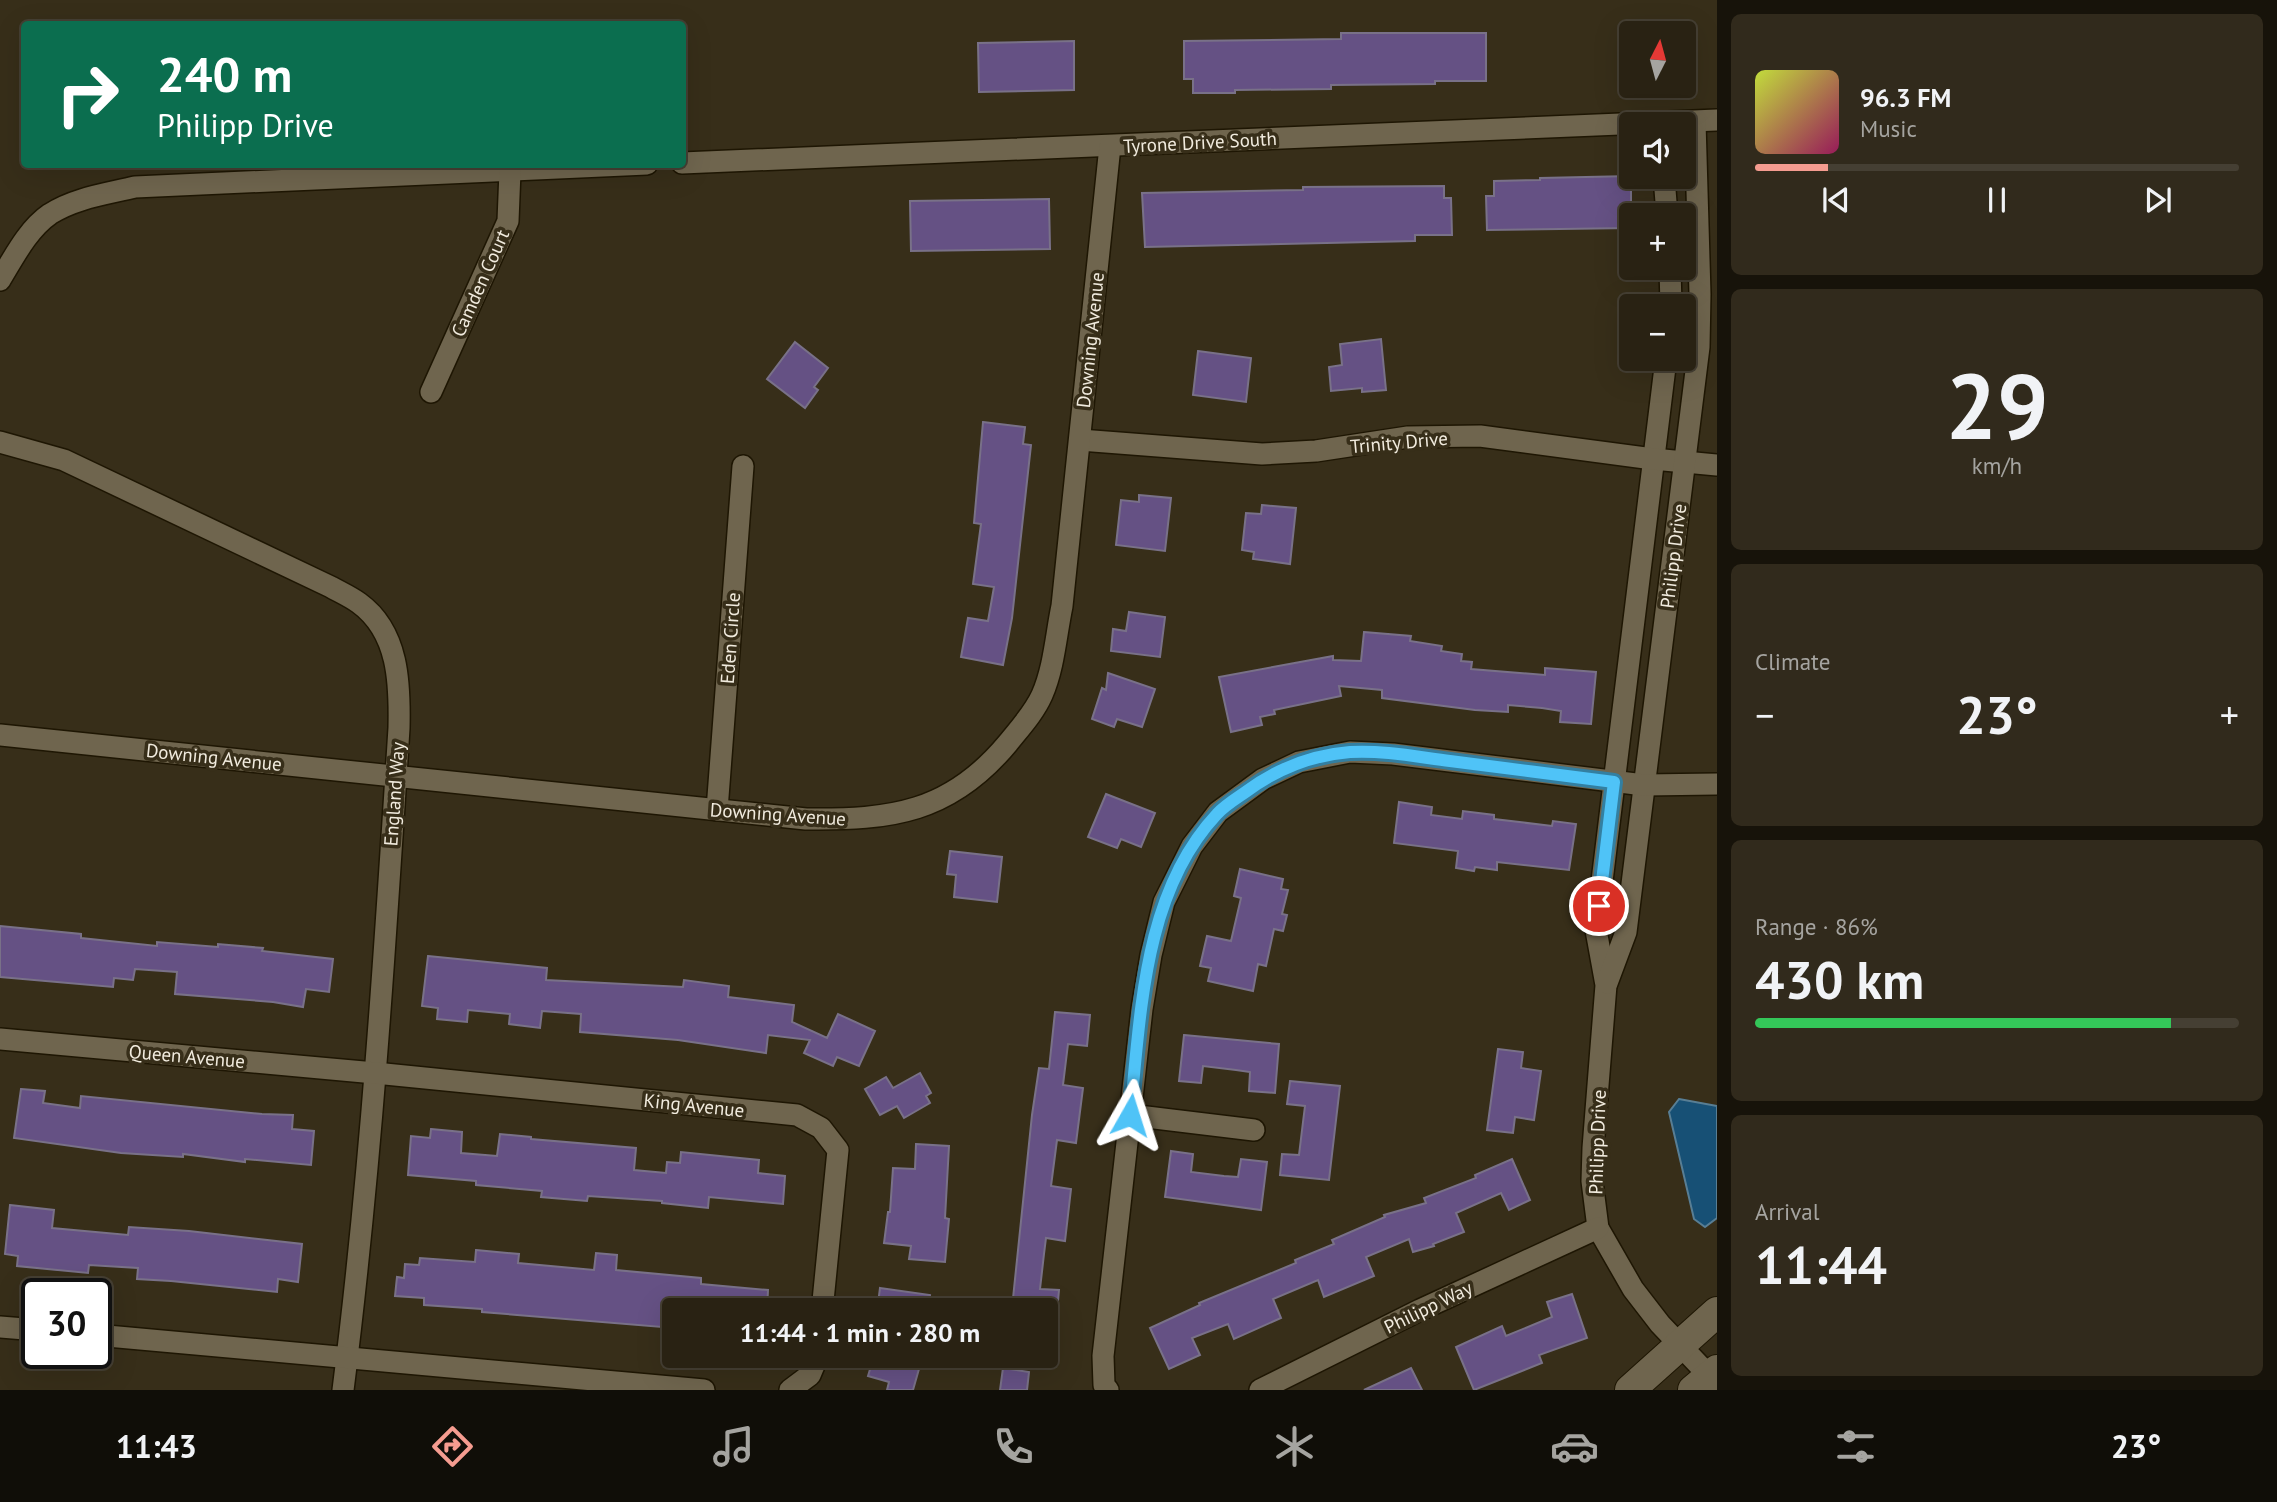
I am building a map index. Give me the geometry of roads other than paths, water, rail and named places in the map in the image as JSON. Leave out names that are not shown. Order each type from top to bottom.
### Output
[{"type":"street","name":"Tyrone Drive South","points":[[1696,122],[1717,120]]},
{"type":"street","name":"Tyrone Drive South","points":[[686,163],[1619,125]]},
{"type":"street","name":"Downing Avenue","points":[[0,734],[806,819],[858,820],[884,817],[943,799],[965,785],[1000,754],[1027,720],[1042,694],[1051,664],[1062,606],[1110,146]]},
{"type":"street","name":"Philipp Drive","points":[[1606,985],[1626,932],[1699,346],[1696,162]]},
{"type":"street","points":[[0,280],[28,236],[50,215],[86,198],[135,187],[569,168]]},
{"type":"street","name":"Camden Court","points":[[431,392],[508,221],[510,171]]},
{"type":"street","name":"Philipp Drive","points":[[1664,371],[1596,930],[1606,985],[1592,1181],[1598,1227],[1633,1289],[1709,1380]]},
{"type":"street","name":"Trinity Drive","points":[[1080,440],[1262,454],[1316,451],[1408,437],[1480,436],[1717,465]]},
{"type":"street","name":"England Way","points":[[0,442],[64,460],[331,587],[361,604],[379,624],[396,662],[400,697],[396,776],[375,1073],[343,1390]]},
{"type":"street","name":"Eden Circle","points":[[717,810],[743,466]]},
{"type":"street","points":[[1108,1390],[1104,1385],[1103,1356],[1142,1009],[1151,955],[1164,902],[1192,846],[1218,812],[1263,779],[1299,762],[1350,752],[1393,754],[1644,785],[1717,784]]},
{"type":"street","name":"Queen Avenue","points":[[0,1039],[375,1073]]},
{"type":"street","name":"King Avenue","points":[[375,1073],[797,1115],[821,1128],[838,1150],[823,1298]]},
{"type":"street","points":[[1130,1115],[1255,1130]]},
{"type":"street","name":"Philipp Way","points":[[1260,1390],[1420,1310],[1598,1227]]},
{"type":"street","points":[[1630,1390],[1717,1312]]},
{"type":"street","points":[[0,1326],[21,1328]]},
{"type":"street","points":[[112,1336],[704,1390]]},
{"type":"street","points":[[790,1390],[810,1375],[813,1368]]},
{"type":"water","points":[[1679,1099],[1717,1106],[1717,1218],[1705,1227],[1694,1219],[1669,1112]]}]
